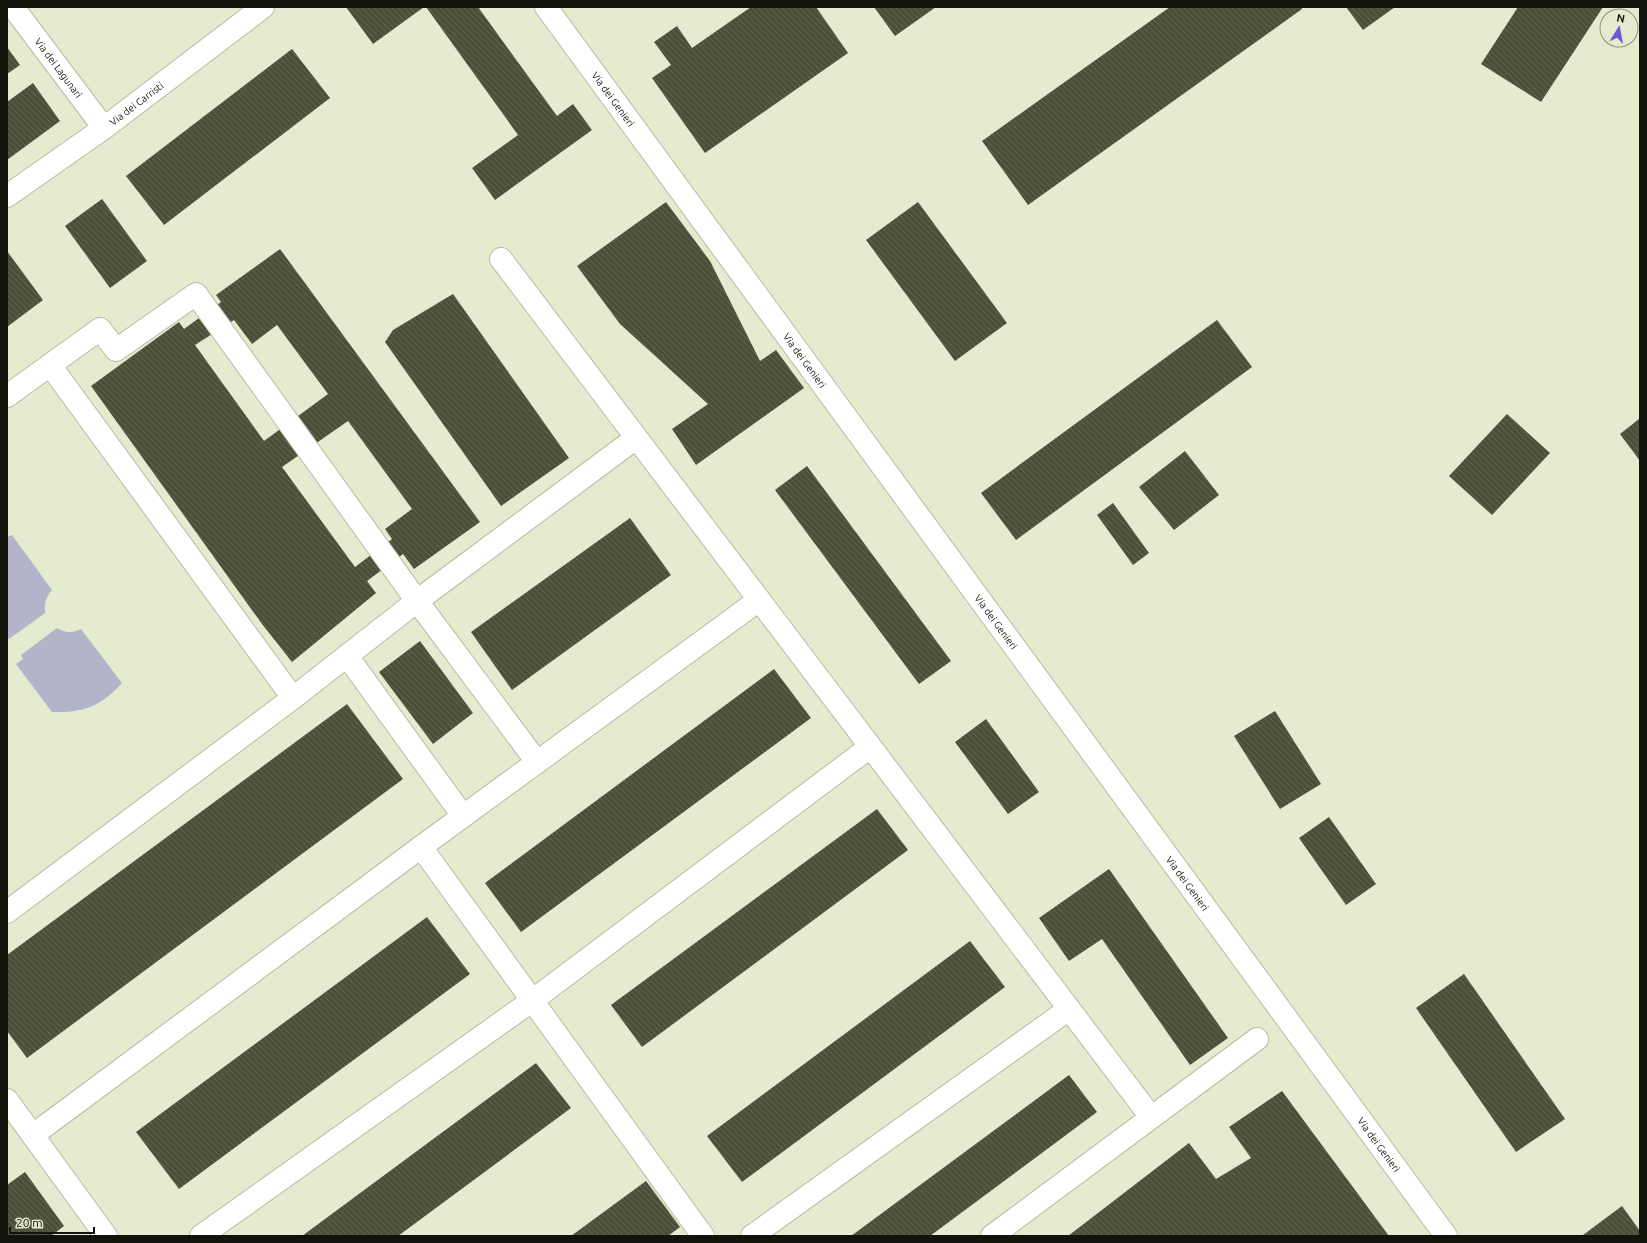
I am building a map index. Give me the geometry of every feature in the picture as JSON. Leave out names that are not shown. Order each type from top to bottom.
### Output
[{"type":"street","name":"Via dei Lagunari","points":[[14,7],[104,128]]},
{"type":"street","name":"Via dei Carristi","points":[[7,196],[104,128],[263,7]]},
{"type":"street","name":"Via dei Genieri","points":[[546,7],[1446,1236]]},
{"type":"street","points":[[501,260],[1151,1117]]},
{"type":"street","points":[[7,396],[100,329],[116,350],[196,294],[417,601],[537,762]]},
{"type":"street","points":[[50,365],[293,698]]},
{"type":"street","points":[[7,912],[293,698],[417,601],[636,438]]},
{"type":"street","points":[[33,1135],[463,816],[759,600]]},
{"type":"street","points":[[347,656],[463,816]]},
{"type":"street","points":[[201,1236],[533,1000],[870,747]]},
{"type":"street","points":[[421,847],[703,1236]]},
{"type":"street","points":[[752,1236],[1069,1009]]},
{"type":"street","points":[[992,1236],[1257,1039]]},
{"type":"street","points":[[7,1100],[106,1236]]},
{"type":"shaded area","points":[[12,535],[52,590],[46,600],[45,613],[9,639],[7,637],[7,537]]},
{"type":"shaded area","points":[[57,628],[69,632],[81,629],[122,683],[99,703],[73,711],[52,712],[16,664],[23,659],[21,655]]},
{"type":"building","points":[[346,7],[424,7],[373,44]]},
{"type":"building","points":[[426,7],[478,7],[557,116],[573,104],[592,130],[495,200],[472,168],[518,135]]},
{"type":"building","points":[[751,7],[816,7],[848,53],[705,153],[652,78],[671,65],[654,42],[677,26],[692,48]]},
{"type":"building","points":[[874,7],[936,7],[895,36]]},
{"type":"building","points":[[1170,7],[1301,7],[1302,9],[1028,205],[982,141]]},
{"type":"building","points":[[1346,7],[1395,7],[1363,30]]},
{"type":"building","points":[[1518,7],[1603,7],[1599,8],[1599,13],[1541,102],[1481,64]]},
{"type":"building","points":[[7,47],[20,65],[7,74]]},
{"type":"building","points":[[292,49],[330,98],[164,225],[126,176]]},
{"type":"building","points":[[33,83],[60,121],[7,160],[7,102]]},
{"type":"building","points":[[102,199],[147,261],[110,288],[65,226]]},
{"type":"building","points":[[666,202],[710,261],[760,361],[776,350],[804,388],[696,465],[672,429],[708,404],[620,324],[577,266]]},
{"type":"building","points":[[918,202],[1007,323],[955,361],[866,240]]},
{"type":"building","points":[[280,249],[480,522],[414,569],[403,554],[367,581],[376,593],[292,662],[262,624],[91,386],[179,322],[184,329],[221,302],[216,295]],"holes":[[[234,320],[252,344],[277,325],[328,394],[264,441],[195,345]],[[348,421],[412,509],[385,529],[392,539],[355,567],[282,467]]]},
{"type":"building","points":[[7,251],[43,300],[7,327]]},
{"type":"building","points":[[453,294],[569,458],[501,506],[385,342],[393,330]]},
{"type":"building","points":[[1217,320],[1252,367],[1016,540],[981,493]]},
{"type":"building","points":[[1507,414],[1550,453],[1492,515],[1449,476]]},
{"type":"building","points":[[1639,419],[1640,420],[1640,461],[1620,434]]},
{"type":"building","points":[[1185,451],[1219,495],[1174,530],[1139,487]]},
{"type":"building","points":[[807,466],[951,661],[919,684],[775,490]]},
{"type":"building","points":[[1113,503],[1149,553],[1133,565],[1097,515]]},
{"type":"building","points":[[630,518],[671,575],[512,690],[471,632]]},
{"type":"building","points":[[420,641],[473,713],[433,744],[379,672]]},
{"type":"building","points":[[774,669],[811,718],[521,932],[485,883]]},
{"type":"building","points":[[347,704],[403,779],[27,1058],[7,1031],[7,955]]},
{"type":"building","points":[[1275,711],[1321,784],[1280,809],[1234,736]]},
{"type":"building","points":[[986,719],[1039,792],[1008,814],[955,742]]},
{"type":"building","points":[[877,809],[908,850],[642,1047],[611,1005]]},
{"type":"building","points":[[1329,817],[1376,884],[1346,905],[1299,838]]},
{"type":"building","points":[[1109,869],[1228,1038],[1190,1065],[1102,939],[1069,961],[1039,918]]},
{"type":"building","points":[[427,917],[470,974],[179,1189],[136,1132]]},
{"type":"building","points":[[970,941],[1005,987],[742,1182],[707,1136]]},
{"type":"building","points":[[1464,974],[1565,1119],[1516,1152],[1416,1008]]},
{"type":"building","points":[[536,1063],[571,1108],[398,1236],[302,1236]]},
{"type":"building","points":[[1069,1075],[1097,1112],[930,1236],[851,1236]]},
{"type":"building","points":[[1282,1091],[1389,1236],[1068,1236],[1189,1143],[1216,1179],[1251,1158],[1229,1127]]},
{"type":"building","points":[[25,1172],[64,1226],[51,1236],[7,1236],[7,1185]]},
{"type":"building","points":[[646,1181],[680,1227],[668,1236],[571,1236]]},
{"type":"building","points":[[1622,1206],[1640,1231],[1640,1236],[1583,1235]]}]
